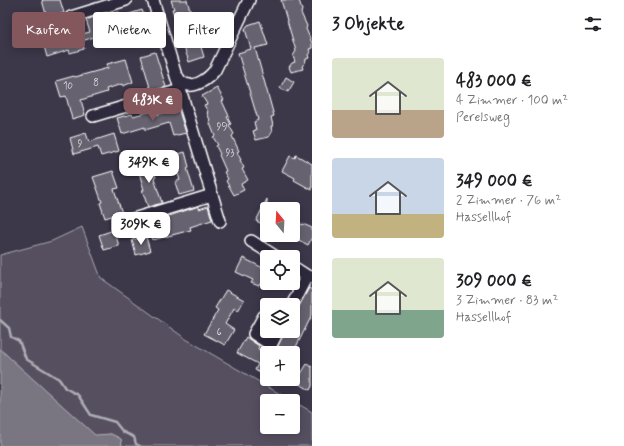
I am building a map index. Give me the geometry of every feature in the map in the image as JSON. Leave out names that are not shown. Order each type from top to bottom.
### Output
[{"type":"street","points":[[85,13],[126,0]]},
{"type":"street","points":[[153,0],[220,221]]},
{"type":"street","points":[[174,70],[182,83],[190,85],[210,77],[215,70],[249,0]]},
{"type":"street","points":[[93,116],[180,90]]},
{"type":"street","points":[[120,223],[212,195]]},
{"type":"street","points":[[251,241],[265,250]]},
{"type":"street","points":[[296,298],[310,277],[300,271]]},
{"type":"street","points":[[260,323],[254,334],[260,338]]},
{"type":"street","points":[[261,338],[271,344],[274,338]]},
{"type":"shaded area","points":[[82,227],[101,278],[186,339],[260,382],[260,386],[266,386],[280,394],[260,394],[260,434],[300,434],[300,405],[312,412],[312,446],[122,446],[121,439],[111,434],[95,436],[0,349],[0,255],[52,241]]},
{"type":"shaded area","points":[[0,349],[95,435],[111,434],[121,439],[122,446],[0,446]]},
{"type":"building","points":[[42,0],[60,0],[64,12],[45,12]]},
{"type":"building","points":[[171,0],[187,0],[191,12],[174,12],[174,15],[172,9],[174,9]]},
{"type":"building","points":[[281,0],[299,0],[302,10],[301,13],[312,43],[312,48],[309,49],[309,58],[306,59],[302,66],[303,69],[291,72],[289,67],[295,62],[293,56],[296,51]]},
{"type":"building","points":[[93,17],[93,37],[85,40],[85,33],[90,32],[86,20]]},
{"type":"building","points":[[260,21],[268,45],[255,48],[274,116],[271,117],[273,126],[271,126],[272,132],[269,137],[256,140],[253,131],[256,130],[254,122],[258,120],[238,53],[251,49],[245,29],[248,25]]},
{"type":"building","points":[[44,48],[84,49],[70,53],[69,50],[47,57]]},
{"type":"building","points":[[185,48],[201,48],[204,57],[189,62]]},
{"type":"building","points":[[155,52],[166,87],[151,91],[141,56]]},
{"type":"building","points":[[126,59],[133,82],[123,86],[122,84],[106,89],[107,92],[81,100],[85,115],[72,119],[66,96],[61,97],[56,81],[108,68],[107,64]]},
{"type":"building","points":[[286,77],[294,82],[288,92],[280,88]]},
{"type":"building","points":[[217,88],[224,100],[222,101],[231,124],[229,125],[234,134],[232,136],[239,151],[237,152],[244,168],[242,169],[248,180],[241,184],[244,190],[234,195],[226,181],[228,179],[224,172],[226,171],[216,146],[218,145],[213,137],[215,136],[209,121],[208,112],[204,105],[207,104],[202,96]]},
{"type":"building","points":[[178,108],[186,133],[173,136],[169,123],[145,130],[145,127],[122,134],[117,118],[132,114],[133,116],[156,110],[157,115]]},
{"type":"building","points":[[86,133],[89,142],[114,134],[119,151],[101,156],[98,147],[74,154],[70,138]]},
{"type":"building","points":[[185,152],[189,167],[187,168],[194,191],[179,195],[175,182],[180,180],[172,156]]},
{"type":"building","points":[[296,155],[312,164],[312,190],[282,171],[290,156],[295,158]]},
{"type":"building","points":[[151,161],[156,177],[154,178],[162,203],[148,207],[142,190],[144,190],[137,165]]},
{"type":"building","points":[[113,171],[119,188],[114,189],[122,213],[105,218],[100,203],[102,202],[93,177]]},
{"type":"building","points":[[199,206],[199,209],[208,206],[212,220],[190,227],[191,230],[153,240],[148,222]]},
{"type":"building","points":[[260,213],[260,223],[256,221]]},
{"type":"building","points":[[300,224],[312,228],[312,237],[308,245],[300,241]]},
{"type":"building","points":[[114,230],[119,246],[104,250],[99,235]]},
{"type":"building","points":[[146,237],[150,251],[136,255],[132,240]]},
{"type":"building","points":[[243,258],[260,266],[259,286],[251,283],[253,280],[236,272]]},
{"type":"building","points":[[309,288],[312,290],[312,315],[296,346],[278,346],[282,338],[300,338],[300,304]]},
{"type":"building","points":[[226,290],[244,300],[238,311],[234,308],[225,324],[234,330],[225,345],[204,334],[218,310],[215,308]]},
{"type":"building","points":[[246,337],[259,346],[260,373],[255,370],[258,364],[237,353]]},
{"type":"building","points":[[307,364],[312,367],[312,386],[310,390],[300,384],[300,375]]},
{"type":"waterway","points":[[0,320],[9,328],[11,337],[19,341],[26,359],[59,379],[65,388],[78,395],[91,415],[115,422],[123,432],[134,437],[136,444],[140,446]]}]
